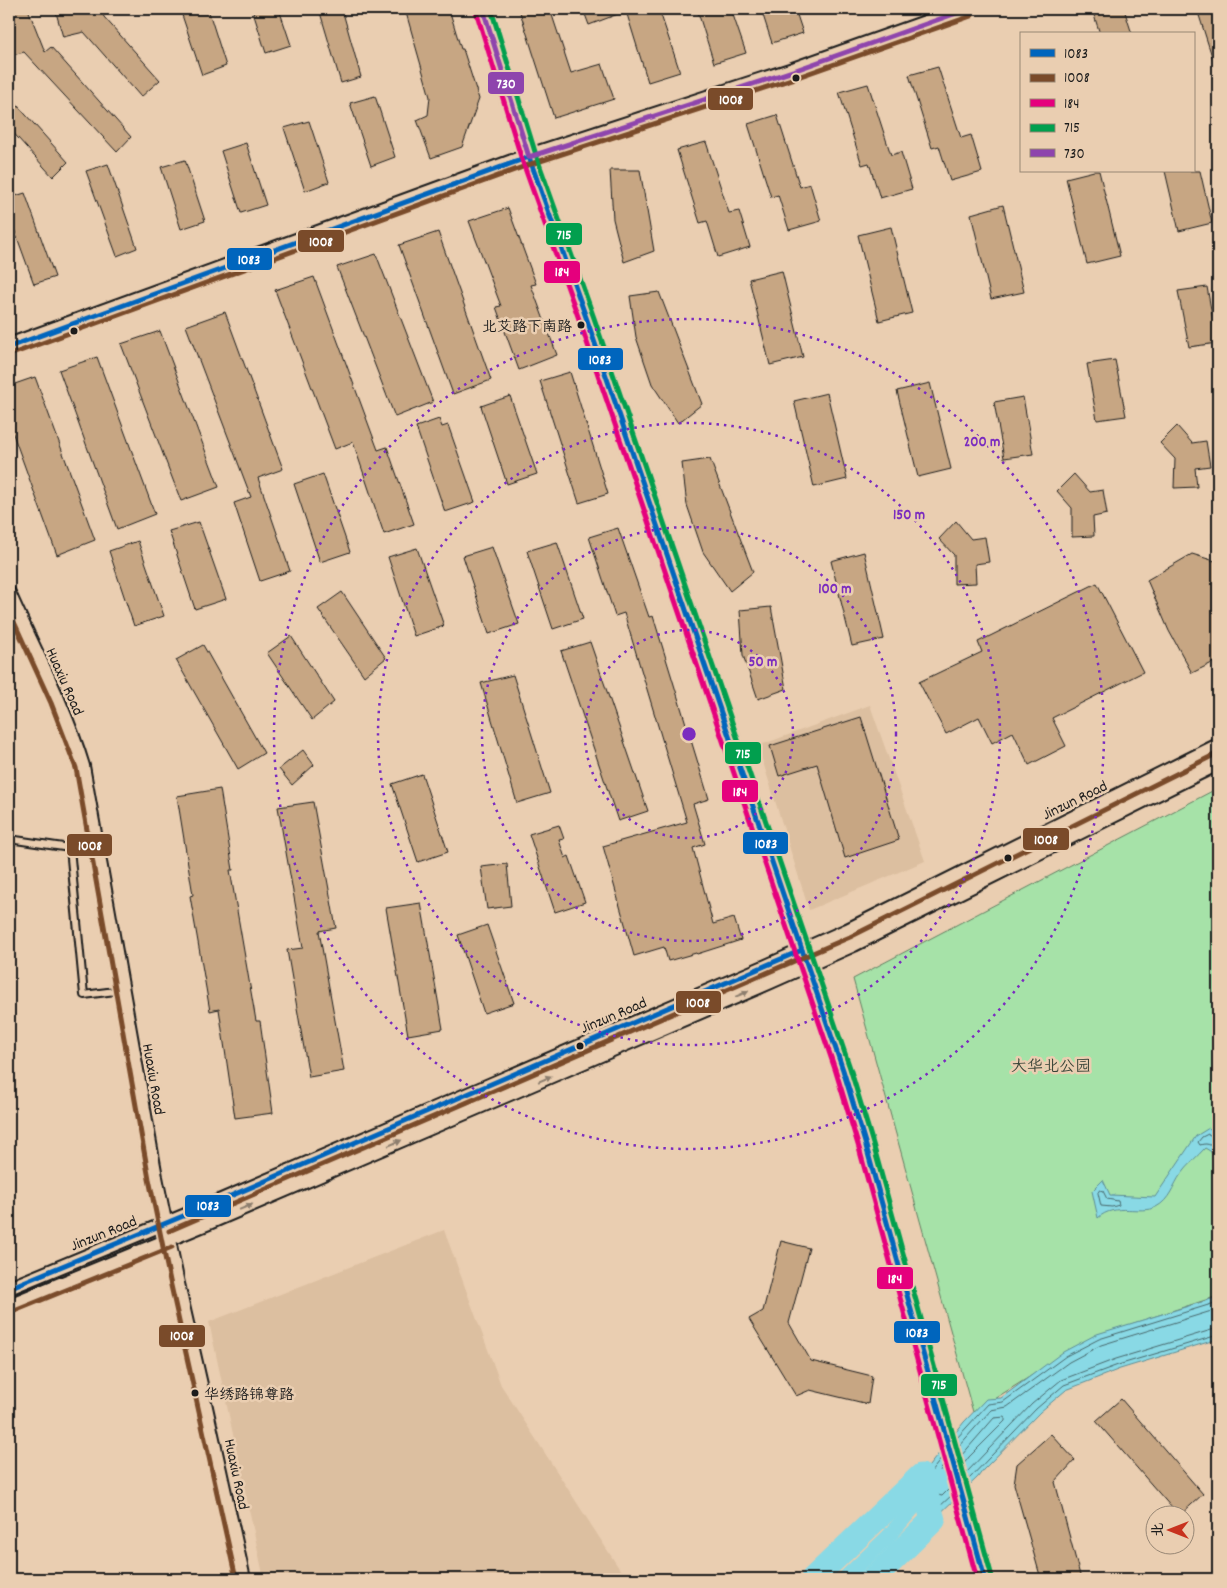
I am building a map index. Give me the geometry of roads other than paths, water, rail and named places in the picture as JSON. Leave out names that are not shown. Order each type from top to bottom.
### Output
[{"type":"street","points":[[483,9],[529,157],[590,330],[842,1070],[866,1146],[985,1579]]},
{"type":"street","points":[[9,347],[529,157],[793,71],[968,9]]},
{"type":"street","name":"Huaxiu Road","points":[[9,593],[66,720],[80,758],[90,802],[169,1240],[244,1579]]},
{"type":"street","name":"Jinzun Road","points":[[9,1304],[169,1240],[805,958],[847,930],[1218,746]]},
{"type":"street","name":"Jinzun Road","points":[[9,1288],[805,958],[854,944],[1218,764]]},
{"type":"lane","points":[[9,839],[70,848],[84,995],[123,990]]},
{"type":"water","points":[[1209,1128],[1218,1136],[1218,1160],[1205,1148],[1184,1170],[1161,1204],[1143,1210],[1112,1211],[1098,1218],[1092,1191],[1103,1180],[1110,1195],[1155,1197],[1196,1136]]},
{"type":"water","points":[[1218,1297],[1218,1339],[1120,1369],[1066,1390],[1040,1412],[978,1477],[933,1520],[921,1476],[964,1422],[986,1399],[1001,1398],[1063,1352],[1097,1334]]},
{"type":"waterway","points":[[813,1579],[921,1476],[933,1520],[873,1579]]},
{"type":"waterway","points":[[844,1579],[888,1537],[939,1478]]},
{"type":"place","name":"北艾路下南路","points":[[581,325]]},
{"type":"place","name":"华绣路锦尊路","points":[[195,1393]]},
{"type":"park label","name":"大华北公园","points":[[1051,1065]]}]
